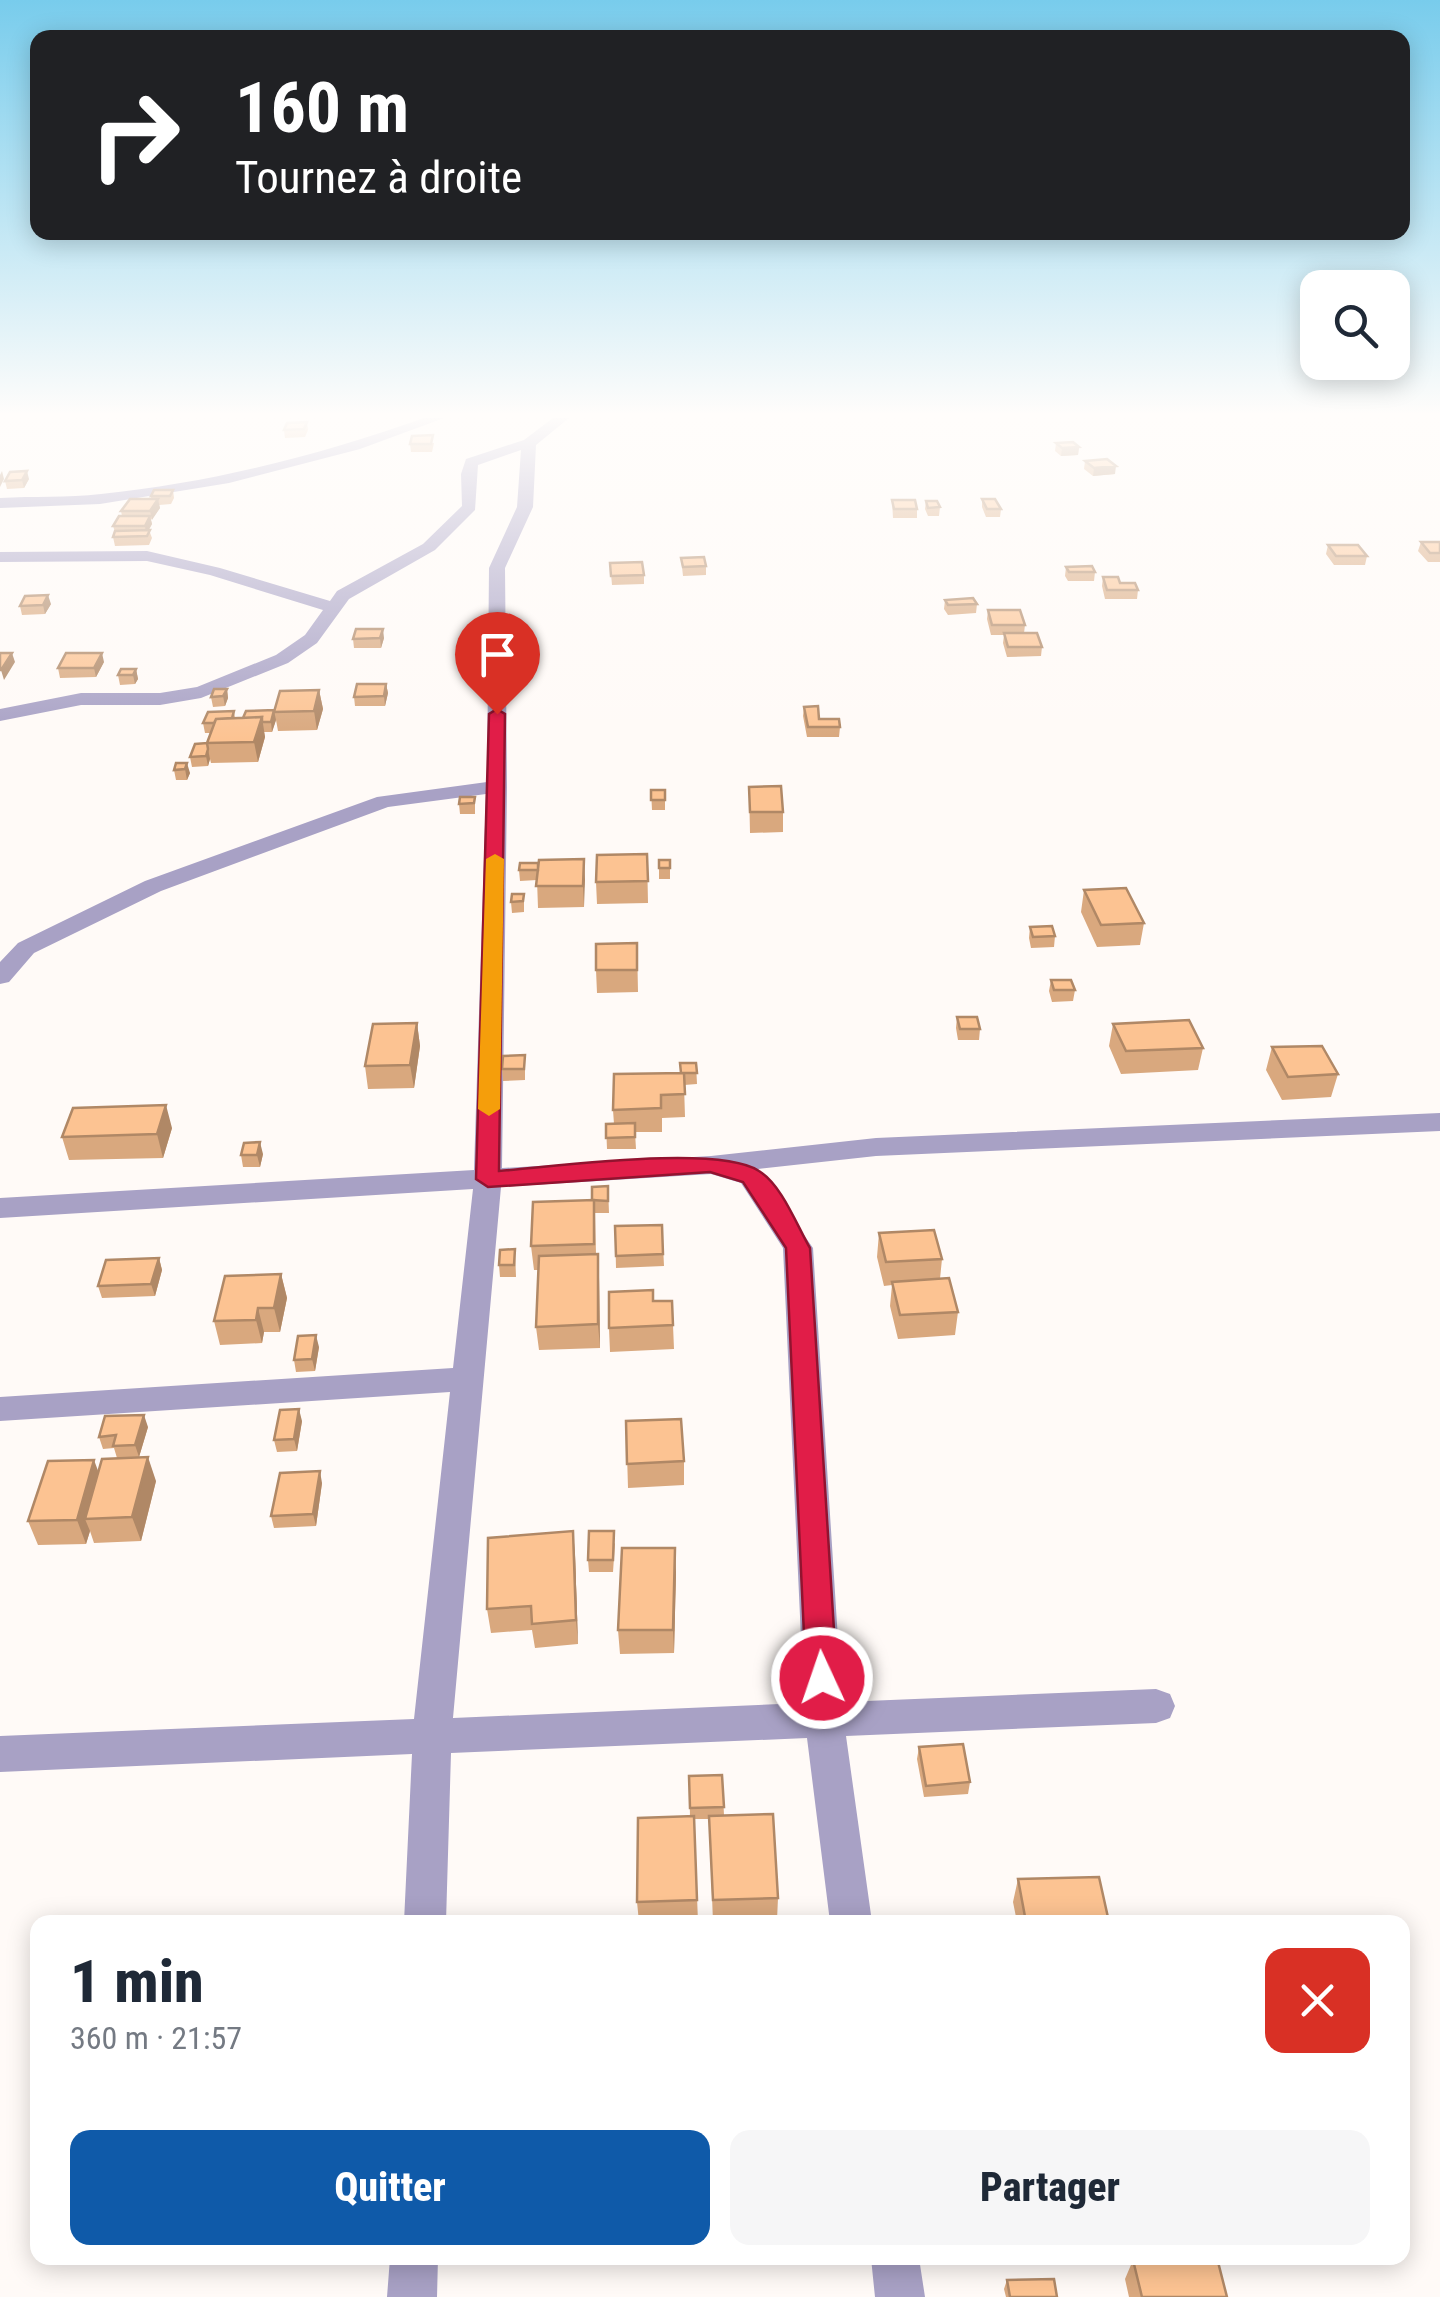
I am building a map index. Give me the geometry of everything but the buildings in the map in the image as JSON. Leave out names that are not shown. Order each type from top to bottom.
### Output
[{"type":"street","points":[[0,714],[81,699],[160,698],[200,692],[282,659],[311,638],[356,586],[429,546],[451,525]]},
{"type":"street","points":[[425,1915],[432,1734],[488,1179],[497,787],[497,568],[499,555],[517,525]]},
{"type":"street","points":[[3,561],[147,556],[214,571],[334,608]]},
{"type":"street","points":[[0,977],[26,948],[153,886],[384,801],[497,787]]},
{"type":"street","points":[[0,1208],[711,1165],[876,1147],[1440,1122]]},
{"type":"street","points":[[711,1165],[751,1176],[798,1248],[824,1718],[850,1915]]},
{"type":"street","points":[[0,1409],[468,1378]]},
{"type":"street","points":[[0,1754],[1156,1706]]},
{"type":"street","points":[[412,2297],[414,2265]]},
{"type":"street","points":[[895,2265],[900,2297]]},
{"type":"slow traffic","points":[[489,1109],[495,859]]},
{"type":"route","points":[[497,714],[488,1179],[711,1165],[751,1176],[768,1196],[798,1248],[822,1678]]}]
